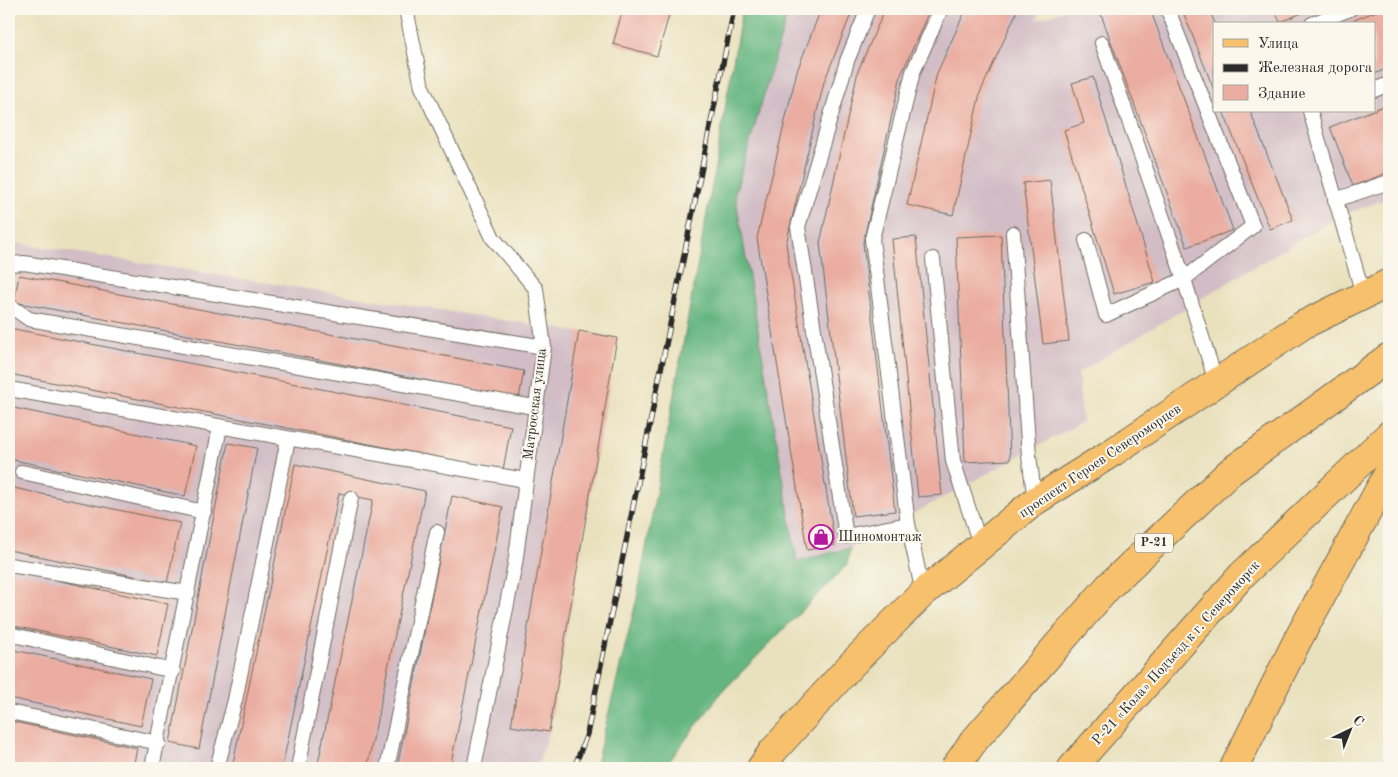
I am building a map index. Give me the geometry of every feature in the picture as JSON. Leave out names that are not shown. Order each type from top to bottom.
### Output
[{"type":"main road","name":"проспект Героев Североморцев","points":[[761,768],[773,751],[852,664],[923,593],[1035,501],[1114,452],[1303,325],[1363,294],[1389,283]]},
{"type":"main road","name":"Р-21","points":[[955,768],[973,742],[1116,579],[1230,472],[1389,357]]},
{"type":"main road","name":"Р-21 «Кола» Подъезд к г. Североморск","points":[[1072,768],[1242,575],[1389,436]]},
{"type":"main road","points":[[1234,768],[1296,643],[1389,472]]},
{"type":"lane","name":"Матросская улица","points":[[406,9],[422,87],[493,238],[536,289],[544,347],[534,407],[515,564],[474,768]]},
{"type":"lane","points":[[868,9],[847,61],[798,227],[846,536],[908,524]]},
{"type":"lane","points":[[923,593],[908,524],[872,239],[912,72],[941,9]]},
{"type":"lane","points":[[1317,22],[1350,9]]},
{"type":"lane","points":[[1086,240],[1106,315],[1184,279],[1253,226],[1168,10]]},
{"type":"lane","points":[[1102,43],[1184,279],[1216,382]]},
{"type":"lane","points":[[1376,89],[1389,84]]},
{"type":"lane","points":[[1313,112],[1335,200],[1363,294]]},
{"type":"lane","points":[[1335,200],[1389,182]]},
{"type":"lane","points":[[1013,233],[1029,456],[1035,501]]},
{"type":"lane","points":[[933,259],[953,461],[981,547]]},
{"type":"lane","points":[[9,264],[33,265],[544,347]]},
{"type":"lane","points":[[9,305],[29,319],[534,407]]},
{"type":"lane","points":[[9,389],[525,480]]},
{"type":"lane","points":[[152,768],[159,743],[220,427]]},
{"type":"lane","points":[[216,768],[235,700],[288,439]]},
{"type":"lane","points":[[22,472],[204,512]]},
{"type":"lane","points":[[298,768],[351,498]]},
{"type":"lane","points":[[387,768],[437,532]]},
{"type":"lane","points":[[9,565],[188,594]]},
{"type":"lane","points":[[9,634],[173,671]]},
{"type":"lane","points":[[9,712],[159,743]]},
{"type":"shaded area","points":[[789,9],[1041,9],[1037,20],[1067,9],[1389,9],[1389,198],[1337,217],[1078,373],[1082,422],[850,548],[797,563],[735,193]]},
{"type":"shaded area","points":[[9,242],[617,338],[549,732],[537,768],[9,768]]},
{"type":"green space","points":[[742,9],[789,9],[735,193],[797,562],[850,548],[847,565],[721,693],[664,768],[595,768],[637,598]]},
{"type":"building","points":[[623,9],[671,9],[657,56],[613,44]]},
{"type":"building","points":[[821,9],[853,9],[824,82],[786,244],[835,545],[807,550],[757,238],[797,71]]},
{"type":"building","points":[[885,9],[930,9],[901,75],[863,243],[895,511],[853,516],[820,243],[858,71]]},
{"type":"building","points":[[966,9],[1018,9],[980,93],[953,215],[907,205],[937,73]]},
{"type":"building","points":[[1099,9],[1121,9],[1122,12],[1130,9],[1150,9],[1233,230],[1187,247]]},
{"type":"building","points":[[1182,9],[1209,9],[1214,22],[1213,87]]},
{"type":"building","points":[[1274,9],[1312,9],[1280,22]]},
{"type":"building","points":[[1381,9],[1389,9],[1389,68],[1376,73],[1376,22],[1350,22]]},
{"type":"building","points":[[1093,77],[1155,282],[1114,294],[1064,130],[1084,123],[1072,83]]},
{"type":"building","points":[[1389,104],[1389,172],[1353,186],[1330,127],[1368,112],[1376,112],[1376,109]]},
{"type":"building","points":[[1223,112],[1250,112],[1293,220],[1270,229]]},
{"type":"building","points":[[1050,180],[1069,341],[1043,344],[1023,183]]},
{"type":"building","points":[[1001,235],[1010,460],[965,462],[956,237]]},
{"type":"building","points":[[916,237],[942,495],[918,497],[892,239]]},
{"type":"building","points":[[19,275],[524,371],[519,398],[14,302]]},
{"type":"building","points":[[9,328],[511,426],[503,470],[9,374]]},
{"type":"building","points":[[579,331],[617,338],[549,732],[511,726]]},
{"type":"building","points":[[9,407],[196,446],[185,496],[9,459]]},
{"type":"building","points":[[228,443],[257,448],[199,749],[170,743]]},
{"type":"building","points":[[295,464],[425,491],[367,768],[317,768],[373,500],[339,493],[282,768],[232,768]]},
{"type":"building","points":[[9,487],[180,523],[167,583],[9,550]]},
{"type":"building","points":[[452,496],[503,507],[450,768],[397,768]]},
{"type":"building","points":[[9,570],[168,604],[157,656],[9,625]]},
{"type":"building","points":[[9,649],[151,679],[141,726],[9,698]]},
{"type":"building","points":[[9,721],[137,748],[133,768],[9,768]]},
{"type":"railway","points":[[574,768],[587,734],[734,9]]},
{"type":"place","name":"Шиномонтаж","points":[[821,537]]}]
